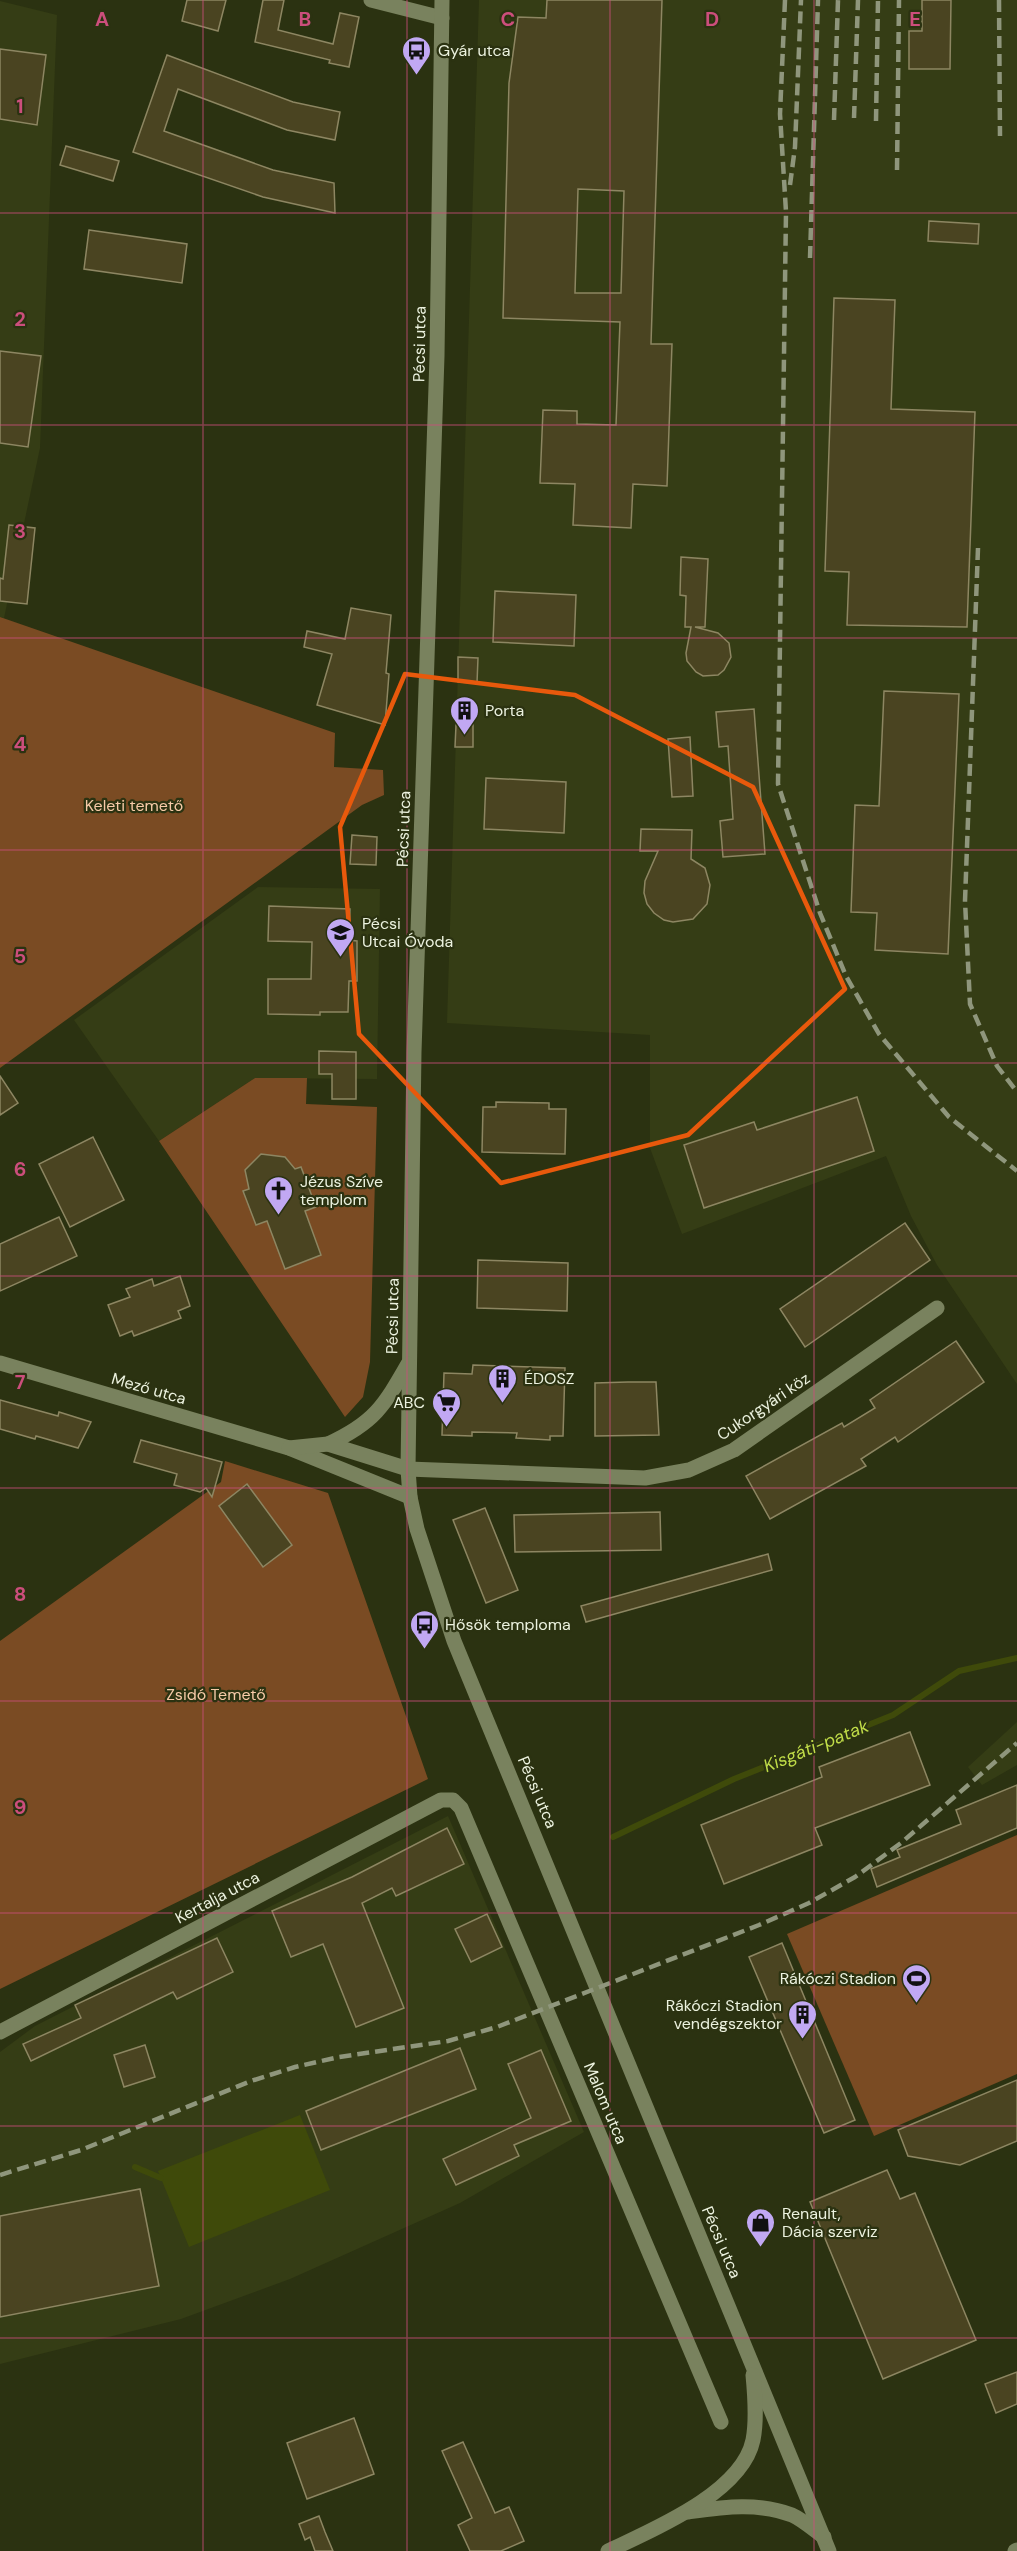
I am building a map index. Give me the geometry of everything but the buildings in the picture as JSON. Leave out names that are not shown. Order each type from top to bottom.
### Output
[{"type":"street","points":[[371,0],[442,18]]},
{"type":"street","name":"Pécsi utca","points":[[442,0],[437,356],[414,1052],[408,1469],[410,1497],[433,1579],[454,1641],[552,1874],[826,2544]]},
{"type":"street","name":"Cukorgyári köz","points":[[328,1444],[408,1469],[645,1478],[689,1470],[734,1450],[937,1308]]},
{"type":"street","points":[[289,1448],[328,1444],[368,1421],[386,1404],[410,1361]]},
{"type":"street","name":"Mező utca","points":[[0,1363],[289,1448],[410,1497]]},
{"type":"street","name":"Kertalja utca","points":[[0,2032],[441,1800],[453,1800]]},
{"type":"street","name":"Malom utca","points":[[453,1800],[461,1808],[721,2422]]},
{"type":"street","points":[[608,2551],[688,2512],[725,2482],[746,2458],[753,2439],[755,2400],[753,2363]]},
{"type":"street","points":[[688,2512],[731,2506],[763,2507],[794,2516],[826,2544]]},
{"type":"highlighted area","points":[[405,674],[575,695],[753,787],[845,989],[688,1135],[501,1183],[359,1034],[340,827]]},
{"type":"shaded area","points":[[479,0],[1017,0],[1017,1384],[937,1265],[911,1216],[886,1156],[682,1234],[650,1148],[650,1035],[447,1023]]},
{"type":"shaded area","points":[[0,1],[57,15],[40,448],[4,618],[0,617]]},
{"type":"shaded area","points":[[258,887],[380,889],[377,1079],[255,1078],[159,1141],[74,1020]]},
{"type":"shaded area","points":[[1017,1722],[1017,1765],[982,1785],[968,1767]]},
{"type":"shaded area","points":[[448,1816],[584,2132],[460,2203],[290,2279],[181,2319],[0,2364],[0,2052],[35,2026]]},
{"type":"shaded area","points":[[300,2115],[330,2190],[189,2247],[158,2171]]},
{"type":"green space","name":"Keleti temető","points":[[0,617],[335,733],[334,767],[383,770],[384,795],[362,805],[0,1068]]},
{"type":"green space","points":[[255,1078],[307,1078],[306,1104],[377,1107],[370,1362],[363,1397],[345,1417],[159,1141]]},
{"type":"green space","name":"Zsidó Temető","points":[[225,1461],[328,1493],[428,1779],[0,1989],[0,1641],[221,1482]]},
{"type":"green space","name":"Rákóczi Stadion","points":[[1017,1835],[1017,2074],[874,2136],[787,1934]]},
{"type":"waterway","name":"Kisgáti-patak","points":[[613,1837],[734,1779],[893,1715],[959,1671],[1017,1658]]},
{"type":"waterway","points":[[135,2167],[161,2178]]},
{"type":"railway","points":[[785,0],[780,114],[786,212],[778,784],[820,913],[846,976],[879,1034],[949,1117],[1017,1171]]},
{"type":"railway","points":[[790,185],[795,147],[801,0]]},
{"type":"railway","points":[[810,258],[818,0]]},
{"type":"railway","points":[[834,120],[838,0]]},
{"type":"railway","points":[[854,118],[858,0]]},
{"type":"railway","points":[[876,121],[878,0]]},
{"type":"railway","points":[[897,170],[899,0]]},
{"type":"railway","points":[[999,0],[1000,136]]},
{"type":"railway","points":[[978,548],[965,901],[970,1004],[997,1066],[1017,1092]]},
{"type":"railway","points":[[0,2175],[81,2150],[251,2081],[295,2067],[339,2057],[448,2041],[497,2027],[759,1925],[809,1903],[855,1877],[901,1843],[1017,1743]]},
{"type":"place","name":"Gyár utca","points":[[417,76]]},
{"type":"place","name":"Porta","points":[[464,736]]},
{"type":"place","name":"Pécsi Utcai Óvoda","points":[[341,958]]},
{"type":"place","name":"Jézus Szíve templom","points":[[279,1216]]},
{"type":"place","name":"ÉDOSZ","points":[[503,1404]]},
{"type":"place","name":"ABC","points":[[446,1428]]},
{"type":"place","name":"Hősök temploma","points":[[424,1650]]},
{"type":"place","name":"Rákóczi Stadion","points":[[917,2004]]},
{"type":"place","name":"Rákóczi Stadion vendégszektor","points":[[803,2040]]},
{"type":"place","name":"Renault, Dácia szerviz","points":[[761,2248]]}]
